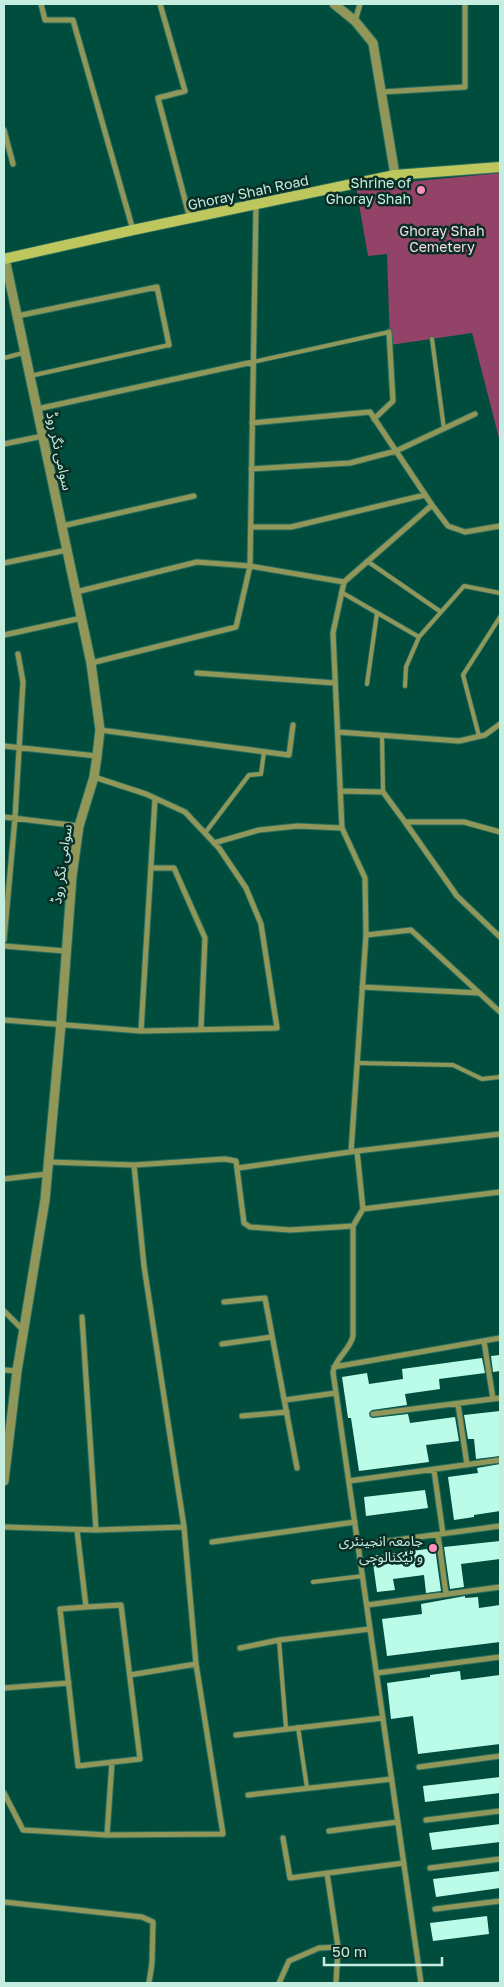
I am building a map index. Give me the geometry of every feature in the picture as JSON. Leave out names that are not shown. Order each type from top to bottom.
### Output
[{"type":"main road","name":"Ghoray Shah Road","points":[[5,259],[395,175],[500,167]]},
{"type":"street","points":[[41,4],[45,20],[73,20],[133,230]]},
{"type":"street","points":[[160,4],[185,92],[158,98],[190,219]]},
{"type":"street","points":[[334,4],[356,21],[373,43],[395,175]]},
{"type":"street","points":[[356,21],[360,4]]},
{"type":"street","points":[[382,92],[465,86],[465,4]]},
{"type":"street","points":[[4,130],[13,164]]},
{"type":"street","points":[[91,663],[236,627],[250,566],[256,205]]},
{"type":"street","name":"سوامی نگر روڈ","points":[[4,1481],[17,1371],[45,1200],[72,876],[79,826],[94,777],[100,730],[91,663],[82,618],[5,259]]},
{"type":"street","points":[[17,316],[157,287],[169,345]]},
{"type":"street","points":[[374,419],[393,401],[390,332]]},
{"type":"street","points":[[37,409],[253,362]]},
{"type":"street","points":[[252,423],[370,412],[448,526],[465,532],[500,526]]},
{"type":"street","points":[[251,469],[350,463],[396,452],[475,414]]},
{"type":"street","points":[[4,444],[43,436]]},
{"type":"street","points":[[251,527],[292,527],[425,495]]},
{"type":"street","points":[[62,526],[194,496]]},
{"type":"street","points":[[421,1983],[336,1393],[334,1367],[349,1347],[353,1336],[353,1226],[363,1209],[354,1151],[357,1063],[366,934],[365,878],[342,828],[333,633],[344,582],[432,505]]},
{"type":"street","points":[[4,563],[67,550]]},
{"type":"street","points":[[76,592],[197,562],[250,566],[344,582]]},
{"type":"street","points":[[4,635],[82,618]]},
{"type":"street","points":[[4,940],[20,748],[23,682],[18,654]]},
{"type":"street","points":[[197,673],[335,683]]},
{"type":"street","points":[[338,732],[459,741],[485,735],[500,724]]},
{"type":"street","points":[[100,730],[289,755],[293,725]]},
{"type":"street","points":[[4,746],[97,756]]},
{"type":"street","points":[[4,1020],[141,1031],[277,1028],[261,924],[246,888],[214,843],[185,812],[94,777]]},
{"type":"street","points":[[340,791],[383,792],[457,896],[500,937]]},
{"type":"street","points":[[141,1031],[155,799]]},
{"type":"street","points":[[4,816],[79,826]]},
{"type":"street","points":[[405,822],[464,822],[500,832]]},
{"type":"street","points":[[214,843],[269,829],[298,826],[342,828]]},
{"type":"street","points":[[4,868],[10,868]]},
{"type":"street","points":[[151,868],[174,868],[205,938],[202,1029]]},
{"type":"street","points":[[366,934],[411,930],[500,1012]]},
{"type":"street","points":[[4,946],[65,951]]},
{"type":"street","points":[[362,987],[479,993]]},
{"type":"street","points":[[238,1168],[354,1151],[500,1134]]},
{"type":"street","points":[[49,1162],[134,1165],[225,1159],[236,1161],[244,1223],[250,1227],[290,1230],[353,1226]]},
{"type":"street","points":[[4,1793],[23,1830],[107,1835],[223,1834],[196,1664],[184,1527],[144,1266],[134,1165]]},
{"type":"street","points":[[4,1179],[47,1174]]},
{"type":"street","points":[[363,1209],[500,1192]]},
{"type":"street","points":[[224,1302],[266,1298],[297,1468]]},
{"type":"street","points":[[4,1311],[23,1330]]},
{"type":"street","points":[[82,1317],[96,1530]]},
{"type":"street","points":[[222,1344],[272,1337]]},
{"type":"street","points":[[334,1367],[500,1338]]},
{"type":"street","points":[[484,1341],[493,1399]]},
{"type":"street","points":[[4,1370],[17,1371]]},
{"type":"street","points":[[285,1400],[336,1393]]},
{"type":"street","points":[[373,1414],[500,1398]]},
{"type":"street","points":[[458,1404],[467,1465]]},
{"type":"street","points":[[242,1416],[287,1412]]},
{"type":"street","points":[[349,1481],[500,1460]]},
{"type":"street","points":[[434,1470],[446,1594]]},
{"type":"street","points":[[212,1542],[355,1522]]},
{"type":"street","points":[[359,1546],[500,1526]]},
{"type":"street","points":[[4,1527],[96,1530],[184,1527]]},
{"type":"street","points":[[77,1530],[86,1607]]},
{"type":"street","points":[[367,1605],[500,1587]]},
{"type":"street","points":[[121,1604],[130,1675],[140,1759],[78,1766],[60,1609],[121,1604]]},
{"type":"street","points":[[240,1648],[279,1640],[370,1629]]},
{"type":"street","points":[[377,1673],[500,1657]]},
{"type":"street","points":[[130,1675],[196,1664]]},
{"type":"street","points":[[4,1688],[68,1683]]},
{"type":"street","points":[[236,1735],[383,1718]]},
{"type":"street","points":[[419,1767],[500,1756]]},
{"type":"street","points":[[107,1835],[112,1762]]},
{"type":"street","points":[[248,1795],[392,1779]]},
{"type":"street","points":[[426,1820],[500,1810]]},
{"type":"street","points":[[330,1831],[398,1822]]},
{"type":"street","points":[[283,1838],[290,1878],[404,1862]]},
{"type":"street","points":[[430,1868],[500,1860]]},
{"type":"street","points":[[327,1873],[338,1947],[336,1983]]},
{"type":"street","points":[[435,1909],[500,1901]]},
{"type":"street","points":[[4,1902],[142,1917],[153,1922],[152,1964],[149,1983]]},
{"type":"street","points":[[279,1983],[288,1961],[319,1948],[338,1947]]},
{"type":"lane","points":[[253,362],[390,332]]},
{"type":"lane","points":[[432,338],[444,429]]},
{"type":"lane","points":[[30,376],[169,345]]},
{"type":"lane","points":[[4,358],[25,353]]},
{"type":"lane","points":[[367,562],[441,612]]},
{"type":"lane","points":[[405,686],[406,667],[419,637],[464,586],[500,593]]},
{"type":"lane","points":[[341,592],[419,637]]},
{"type":"lane","points":[[367,684],[377,613]]},
{"type":"lane","points":[[479,736],[463,675],[500,617]]},
{"type":"lane","points":[[382,735],[383,792]]},
{"type":"lane","points":[[205,833],[249,775],[262,774],[264,752]]},
{"type":"lane","points":[[357,1063],[454,1065],[482,1079],[500,1077]]},
{"type":"lane","points":[[313,1582],[363,1576]]},
{"type":"lane","points":[[279,1640],[286,1728]]},
{"type":"lane","points":[[298,1727],[307,1788]]},
{"type":"green space","name":"Ghoray Shah Cemetery","points":[[500,173],[500,442],[472,333],[390,345],[387,254],[368,256],[356,187]]},
{"type":"building","points":[[500,1355],[500,1371],[493,1372],[491,1356]]},
{"type":"building","points":[[482,1358],[485,1373],[439,1379],[440,1389],[405,1394],[407,1405],[372,1410],[369,1413],[370,1417],[373,1418],[408,1414],[410,1423],[455,1417],[459,1441],[426,1445],[429,1462],[359,1471],[351,1418],[348,1418],[342,1377],[367,1373],[369,1384],[403,1379],[402,1369]]},
{"type":"building","points":[[500,1411],[500,1456],[476,1459],[474,1439],[468,1439],[464,1415]]},
{"type":"building","points":[[500,1464],[500,1511],[454,1520],[448,1477],[478,1473],[477,1468]]},
{"type":"building","points":[[425,1490],[428,1508],[366,1516],[364,1497]]},
{"type":"building","points":[[500,1541],[500,1559],[461,1564],[464,1587],[450,1589],[444,1547]]},
{"type":"building","points":[[435,1548],[441,1591],[426,1593],[424,1575],[393,1579],[395,1590],[377,1592],[372,1556]]},
{"type":"building","points":[[465,1596],[465,1598],[478,1597],[479,1608],[500,1605],[500,1642],[387,1656],[382,1619],[422,1614],[421,1604]]},
{"type":"building","points":[[460,1671],[461,1680],[500,1675],[500,1744],[418,1754],[413,1716],[391,1719],[387,1683]]},
{"type":"building","points":[[500,1777],[500,1793],[425,1802],[423,1786]]},
{"type":"building","points":[[500,1824],[500,1842],[432,1850],[429,1833]]},
{"type":"building","points":[[500,1871],[500,1888],[436,1897],[433,1879]]},
{"type":"building","points":[[487,1916],[489,1934],[433,1941],[430,1923]]},
{"type":"place","name":"Shrine of Ghoray Shah","points":[[421,190]]},
{"type":"place","name":"جامعہ انجینئری و ٹیکنالوجی","points":[[433,1548]]}]
